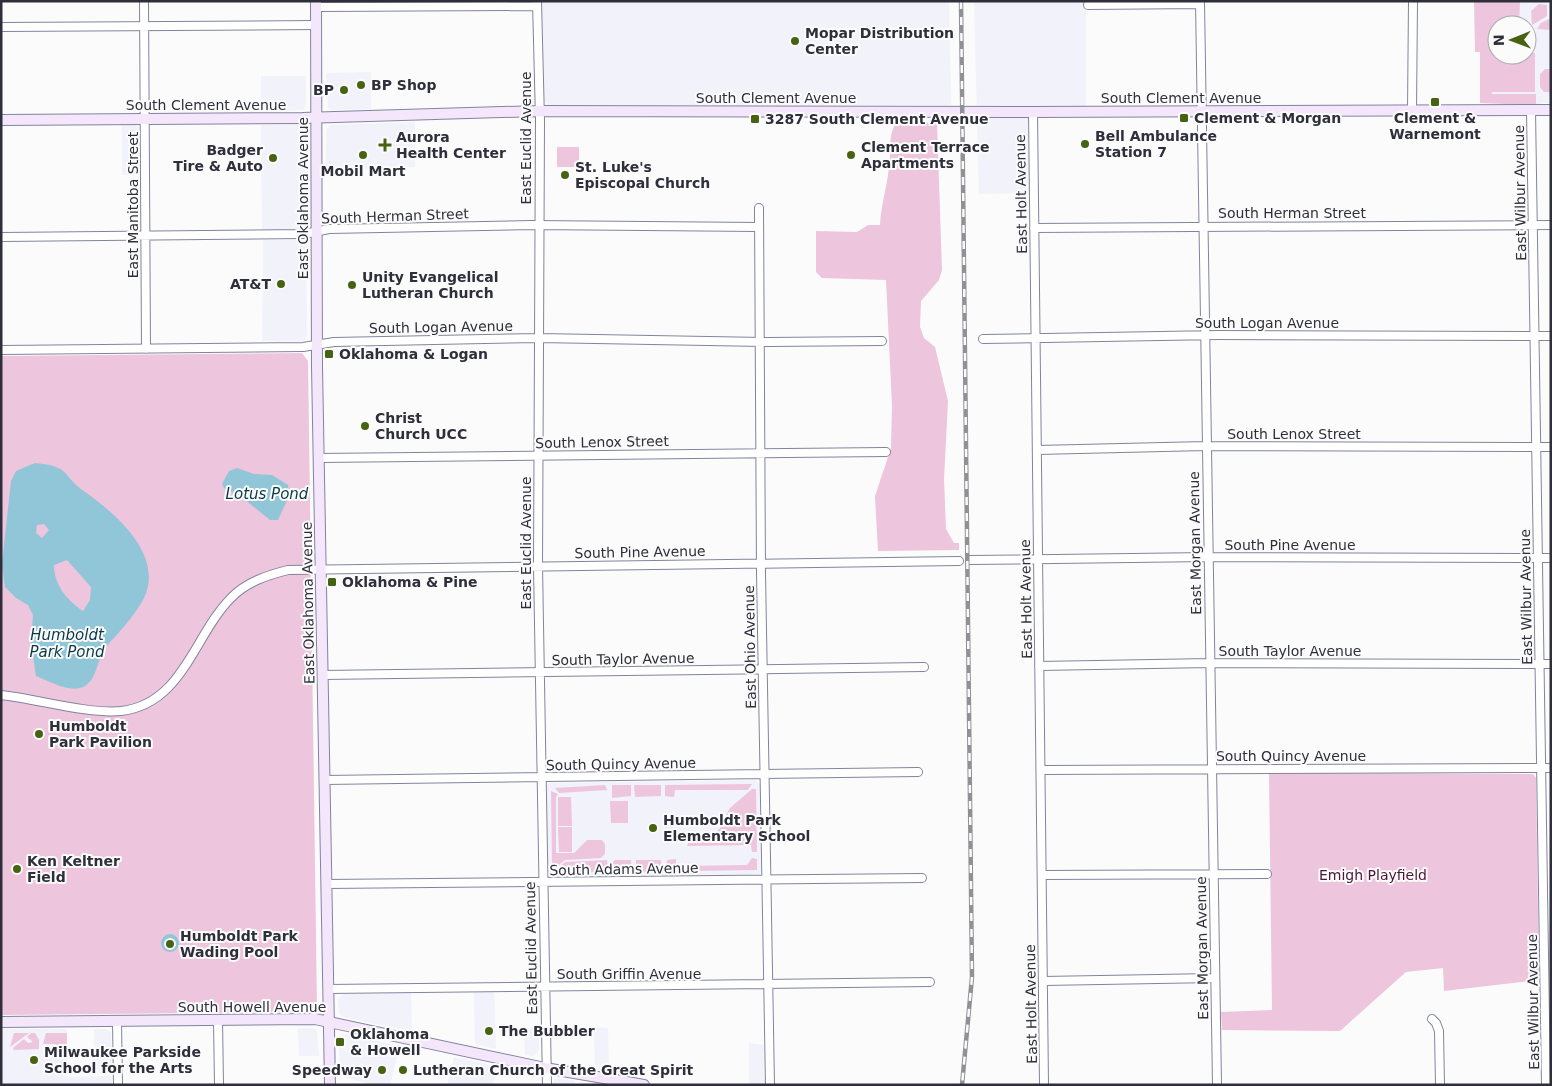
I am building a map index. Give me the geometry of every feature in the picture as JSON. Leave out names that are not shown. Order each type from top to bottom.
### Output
[{"type":"street","name":"East Manitoba Street","points":[[144,1],[146,349]]},
{"type":"street","points":[[1412,110],[1413,1]]},
{"type":"street","points":[[1088,4],[1200,3]]},
{"type":"street","name":"East Morgan Avenue","points":[[1200,3],[1216,1085]]},
{"type":"street","points":[[316,4],[537,4]]},
{"type":"street","name":"East Oklahoma Avenue","points":[[316,4],[317,345],[330,1085]]},
{"type":"street","name":"East Euclid Avenue","points":[[537,4],[539,111],[538,566],[547,1085]]},
{"type":"street","points":[[1,28],[316,25]]},
{"type":"street","name":"East Wilbur Avenue","points":[[1531,110],[1541,768],[1547,872],[1546,1085]]},
{"type":"street","name":"South Clement Avenue","points":[[1,120],[316,117],[539,111],[1551,110]]},
{"type":"street","name":"East Holt Avenue","points":[[1033,112],[1044,1085]]},
{"type":"street","name":"East Ohio Avenue","points":[[759,208],[761,563],[770,1085]]},
{"type":"street","name":"South Herman Street","points":[[1,237],[302,234],[329,229],[539,225],[759,227]]},
{"type":"street","name":"South Herman Street","points":[[1034,228],[1551,225]]},
{"type":"street","name":"South Logan Avenue","points":[[983,339],[1204,335],[1551,336]]},
{"type":"street","name":"South Logan Avenue","points":[[1,350],[303,348],[334,342],[539,338],[760,342],[882,340]]},
{"type":"street","name":"South Lenox Street","points":[[1037,450],[1206,446],[1551,447]]},
{"type":"street","name":"South Lenox Street","points":[[319,458],[886,452]]},
{"type":"street","name":"South Pine Avenue","points":[[970,560],[1208,557],[1551,558]]},
{"type":"street","name":"South Pine Avenue","points":[[1,695],[93,710],[121,711],[151,701],[175,682],[184,671],[212,622],[231,597],[248,584],[269,574],[288,570],[321,568],[959,560]]},
{"type":"street","name":"South Taylor Avenue","points":[[1039,666],[1210,663],[1551,664]]},
{"type":"street","name":"South Taylor Avenue","points":[[322,675],[924,667]]},
{"type":"street","name":"South Quincy Avenue","points":[[1040,770],[1551,768]]},
{"type":"street","name":"South Quincy Avenue","points":[[324,780],[918,772]]},
{"type":"street","points":[[1042,875],[1267,874]]},
{"type":"street","name":"South Adams Avenue","points":[[326,884],[922,878]]},
{"type":"street","points":[[1043,981],[1215,978]]},
{"type":"street","name":"South Griffin Avenue","points":[[328,989],[930,982]]},
{"type":"street","name":"South Howell Avenue","points":[[1,1022],[315,1019],[546,1068],[621,1083],[644,1085]]},
{"type":"street","points":[[1432,1019],[1439,1031],[1440,1085]]},
{"type":"street","points":[[218,1020],[219,1085]]},
{"type":"street","points":[[117,1021],[118,1085]]},
{"type":"shaded area","points":[[542,1],[949,1],[951,105],[548,105],[544,99]]},
{"type":"shaded area","points":[[974,1],[1086,1],[1086,112],[1041,112],[1028,123],[1029,193],[979,194]]},
{"type":"shaded area","points":[[1490,1],[1551,1],[1551,103],[1542,103],[1540,105],[1492,103],[1491,65],[1537,65],[1537,15],[1490,15]]},
{"type":"shaded area","points":[[371,72],[371,109],[332,110],[328,108],[326,73]]},
{"type":"shaded area","points":[[261,76],[306,76],[306,106],[304,110],[261,112]]},
{"type":"shaded area","points":[[415,122],[415,167],[326,170],[326,130],[330,125]]},
{"type":"shaded area","points":[[300,124],[306,130],[306,225],[300,230],[262,230],[261,125]]},
{"type":"shaded area","points":[[122,125],[135,125],[139,128],[140,175],[122,175]]},
{"type":"shaded area","points":[[263,240],[301,240],[306,243],[307,336],[304,341],[262,341]]},
{"type":"shaded area","name":"Humboldt Park Elementary School","points":[[756,780],[760,785],[761,872],[759,874],[551,877],[547,874],[545,787],[549,783]]},
{"type":"shaded area","points":[[494,991],[496,1049],[475,1044],[474,992]]},
{"type":"shaded area","points":[[411,993],[412,1032],[343,1017],[339,1013],[338,999],[343,994]]},
{"type":"shaded area","points":[[594,1027],[608,1028],[609,1071],[595,1069]]},
{"type":"shaded area","points":[[298,1028],[317,1030],[319,1056],[299,1056]]},
{"type":"shaded area","points":[[524,1028],[539,1028],[539,1050],[534,1056],[525,1055]]},
{"type":"shaded area","name":"Milwaukee Parkside School for the Arts","points":[[1,1029],[67,1029],[67,1077],[110,1076],[112,1078],[112,1085],[1,1085]]},
{"type":"shaded area","points":[[94,1029],[106,1029],[111,1032],[112,1069],[110,1071],[94,1072]]},
{"type":"shaded area","points":[[346,1034],[400,1046],[390,1085],[373,1085],[340,1076],[339,1041],[341,1035]]},
{"type":"shaded area","points":[[749,1043],[764,1045],[765,1085],[749,1085]]},
{"type":"shaded area","points":[[454,1057],[497,1066],[493,1085],[447,1085]]},
{"type":"shaded area","points":[[558,1078],[575,1081],[575,1085],[552,1085],[554,1080]]},
{"type":"green space","points":[[1474,1],[1520,1],[1519,15],[1487,15],[1487,65],[1535,65],[1535,92],[1492,92],[1492,94],[1536,94],[1536,105],[1480,103],[1480,52],[1475,52]]},
{"type":"green space","points":[[1539,4],[1547,5],[1547,16],[1537,22],[1537,15],[1531,15],[1531,11]]},
{"type":"green space","points":[[1551,18],[1551,30],[1537,29],[1541,23]]},
{"type":"green space","points":[[1545,69],[1551,69],[1551,92],[1544,92],[1540,87],[1540,74]]},
{"type":"green space","points":[[896,122],[937,123],[942,270],[939,280],[921,301],[920,327],[924,338],[935,347],[948,401],[944,479],[946,529],[954,543],[959,543],[959,550],[878,551],[875,496],[891,448],[892,406],[886,280],[822,278],[816,272],[816,231],[857,232],[868,225],[880,225],[890,161],[891,139]]},
{"type":"green space","points":[[557,147],[579,147],[579,167],[557,167]]},
{"type":"green space","points":[[302,353],[308,361],[317,1009],[313,1012],[1,1015],[1,356]]},
{"type":"green space","name":"Emigh Playfield","points":[[1269,773],[1533,774],[1536,778],[1539,980],[1444,991],[1443,968],[1406,972],[1340,1031],[1222,1030],[1221,1012],[1272,1010]]},
{"type":"green space","points":[[752,784],[748,790],[675,790],[674,797],[665,796],[665,785]]},
{"type":"green space","points":[[605,785],[607,790],[559,793],[555,788]]},
{"type":"green space","points":[[612,785],[631,785],[631,796],[612,798]]},
{"type":"green space","points":[[634,785],[661,785],[661,796],[635,797]]},
{"type":"green space","points":[[752,789],[756,789],[757,852],[752,852],[751,845],[687,846],[689,841],[709,839],[720,828],[730,808]]},
{"type":"green space","points":[[551,791],[558,794],[556,797],[556,853],[574,853],[587,840],[602,840],[605,844],[605,854],[601,858],[565,860],[554,869],[552,868]]},
{"type":"green space","points":[[558,797],[571,797],[572,826],[558,826]]},
{"type":"green space","points":[[610,801],[628,801],[628,823],[611,823]]},
{"type":"green space","points":[[558,827],[572,827],[572,852],[559,852]]},
{"type":"green space","points":[[752,858],[757,859],[757,870],[684,871],[684,866],[747,865]]},
{"type":"green space","points":[[676,859],[676,866],[680,866],[680,871],[666,872],[667,860]]},
{"type":"green space","points":[[607,860],[608,872],[557,873],[555,871],[565,862]]},
{"type":"green space","points":[[615,860],[631,860],[632,872],[610,872],[610,865]]},
{"type":"green space","points":[[636,860],[661,860],[662,872],[636,872]]},
{"type":"green space","points":[[14,1033],[29,1033],[10,1047]]},
{"type":"green space","points":[[31,1033],[35,1033],[39,1040],[39,1049],[14,1050],[13,1048],[24,1039],[28,1043],[33,1042],[27,1037]]},
{"type":"green space","points":[[46,1033],[67,1033],[67,1050],[56,1048],[56,1044],[43,1044]]},
{"type":"water","name":"Humboldt Park Pond","points":[[35,463],[55,466],[60,469],[77,486],[123,524],[143,552],[148,568],[148,584],[143,600],[130,619],[105,648],[94,675],[88,684],[83,687],[72,689],[36,676],[31,643],[33,615],[28,605],[16,598],[5,587],[2,564],[11,481],[16,471]],"holes":[[[44,524],[49,530],[42,538],[36,533],[37,525]],[[67,560],[91,587],[90,600],[83,611],[67,597],[56,579],[54,565]]]},
{"type":"water","name":"Lotus Pond","points":[[237,468],[254,474],[272,475],[288,485],[289,496],[278,520],[270,520],[244,499],[224,488],[222,484],[229,471]]},
{"type":"water","name":"Humboldt Park Wading Pool","points":[[170,934],[176,937],[179,943],[176,949],[170,952],[164,949],[161,943],[164,937]]},
{"type":"railway","points":[[961,1],[972,977],[962,1085]]},
{"type":"place","name":"Mopar Distribution Center","points":[[795,41]]},
{"type":"place","name":"BP Shop","points":[[361,85]]},
{"type":"place","name":"BP","points":[[344,90]]},
{"type":"place","name":"Clement & Warnemont","points":[[1435,102]]},
{"type":"place","name":"Clement & Morgan","points":[[1184,118]]},
{"type":"place","name":"3287 South Clement Avenue","points":[[755,119]]},
{"type":"place","name":"Bell Ambulance Station 7","points":[[1085,144]]},
{"type":"place","name":"Aurora Health Center","points":[[385,145]]},
{"type":"place","name":"Mobil Mart","points":[[363,155]]},
{"type":"place","name":"Clement Terrace Apartments","points":[[851,155]]},
{"type":"place","name":"Badger Tire & Auto","points":[[273,158]]},
{"type":"place","name":"St. Luke's Episcopal Church","points":[[565,175]]},
{"type":"place","name":"AT&T","points":[[281,284]]},
{"type":"place","name":"Unity Evangelical Lutheran Church","points":[[352,285]]},
{"type":"place","name":"Oklahoma & Logan","points":[[329,354]]},
{"type":"place","name":"Christ Church UCC","points":[[365,426]]},
{"type":"place","name":"Oklahoma & Pine","points":[[332,582]]},
{"type":"place","name":"Humboldt Park Pavilion","points":[[39,734]]},
{"type":"place","name":"Humboldt Park Elementary School","points":[[653,828]]},
{"type":"place","name":"Ken Keltner Field","points":[[17,869]]},
{"type":"place","name":"Humboldt Park Wading Pool","points":[[170,944]]},
{"type":"place","name":"The Bubbler","points":[[489,1031]]},
{"type":"place","name":"Oklahoma & Howell","points":[[340,1042]]},
{"type":"place","name":"Milwaukee Parkside School for the Arts","points":[[34,1060]]},
{"type":"place","name":"Speedway","points":[[382,1070]]},
{"type":"place","name":"Lutheran Church of the Great Spirit","points":[[403,1070]]}]
